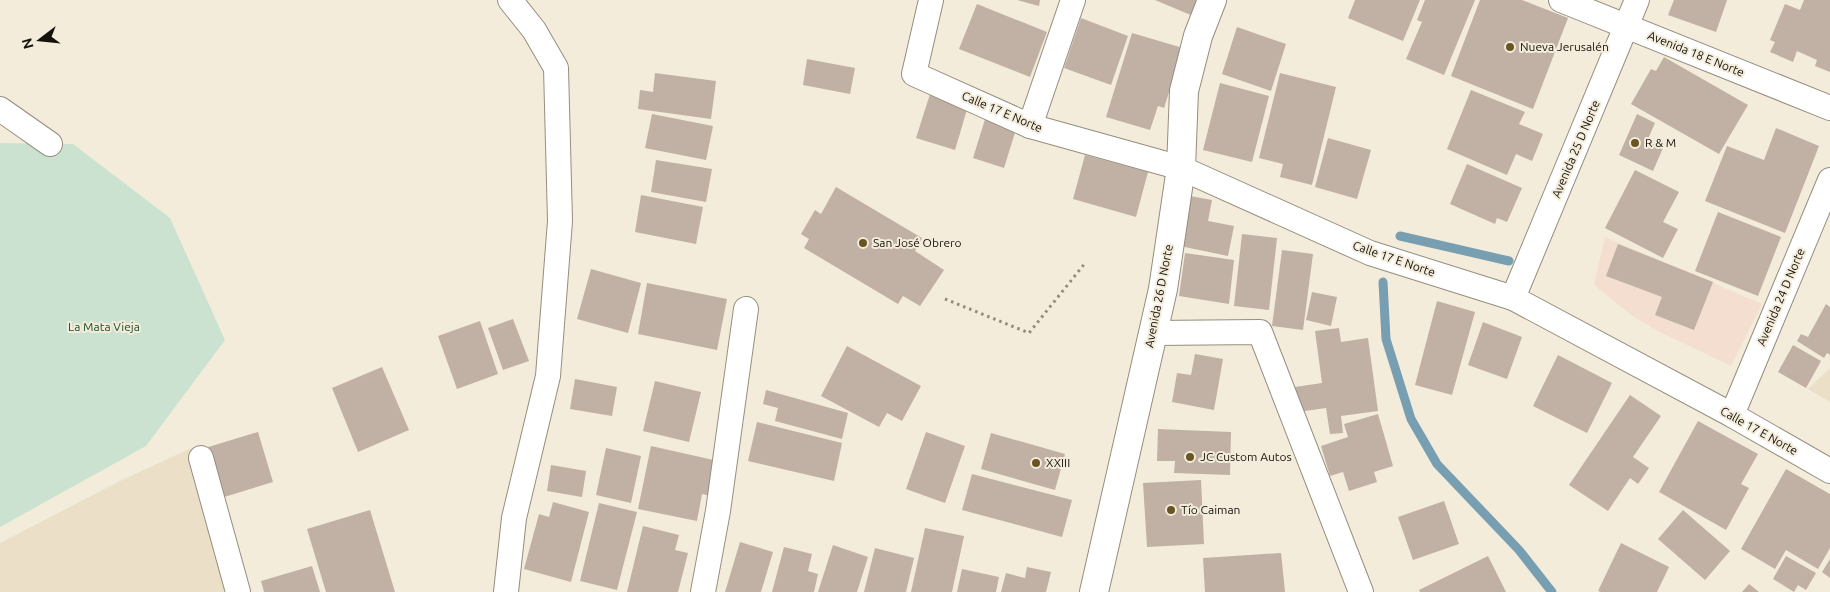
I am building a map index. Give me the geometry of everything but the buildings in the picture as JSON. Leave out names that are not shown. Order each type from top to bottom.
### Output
[{"type":"street","points":[[506,592],[514,518],[548,376],[560,221],[556,68],[534,30],[510,0]]},
{"type":"street","name":"Calle 17 E Norte","points":[[931,0],[914,74],[1030,126],[1181,168],[1370,253],[1513,298],[1732,415],[1830,471]]},
{"type":"street","points":[[1030,126],[1073,0]]},
{"type":"street","name":"Avenida 26 D Norte","points":[[1094,592],[1163,289],[1181,168],[1184,91],[1198,36],[1212,0]]},
{"type":"street","name":"Avenida 18 E Norte","points":[[1561,0],[1830,108]]},
{"type":"street","name":"Avenida 25 D Norte","points":[[1513,298],[1638,0]]},
{"type":"street","points":[[0,109],[50,144]]},
{"type":"street","name":"Avenida 24 D Norte","points":[[1732,415],[1830,180]]},
{"type":"street","points":[[703,592],[718,511],[746,310]]},
{"type":"street","points":[[1153,333],[1260,332],[1360,592]]},
{"type":"street","points":[[201,458],[238,592]]},
{"type":"path","points":[[945,299],[1029,334],[1086,262]]},
{"type":"shaded area","points":[[1605,237],[1762,304],[1731,366],[1658,331],[1634,317],[1594,285]]},
{"type":"shaded area","points":[[1830,368],[1830,402],[1808,389]]},
{"type":"shaded area","points":[[191,448],[232,589],[224,592],[0,592],[0,543],[120,481]]},
{"type":"green space","name":"La Mata Vieja","points":[[0,143],[73,144],[170,218],[225,340],[146,446],[0,527]]},
{"type":"waterway","points":[[1400,236],[1509,261]]},
{"type":"waterway","points":[[1383,282],[1386,339],[1411,419],[1437,464],[1519,550],[1552,592]]},
{"type":"place","name":"Nueva Jerusalén","points":[[1510,47]]},
{"type":"place","name":"R & M","points":[[1635,143]]},
{"type":"place","name":"San José Obrero","points":[[863,243]]},
{"type":"place","name":"JC Custom Autos","points":[[1190,457]]},
{"type":"place","name":"XXIII","points":[[1036,463]]},
{"type":"place","name":"Tío Caiman","points":[[1171,510]]}]
